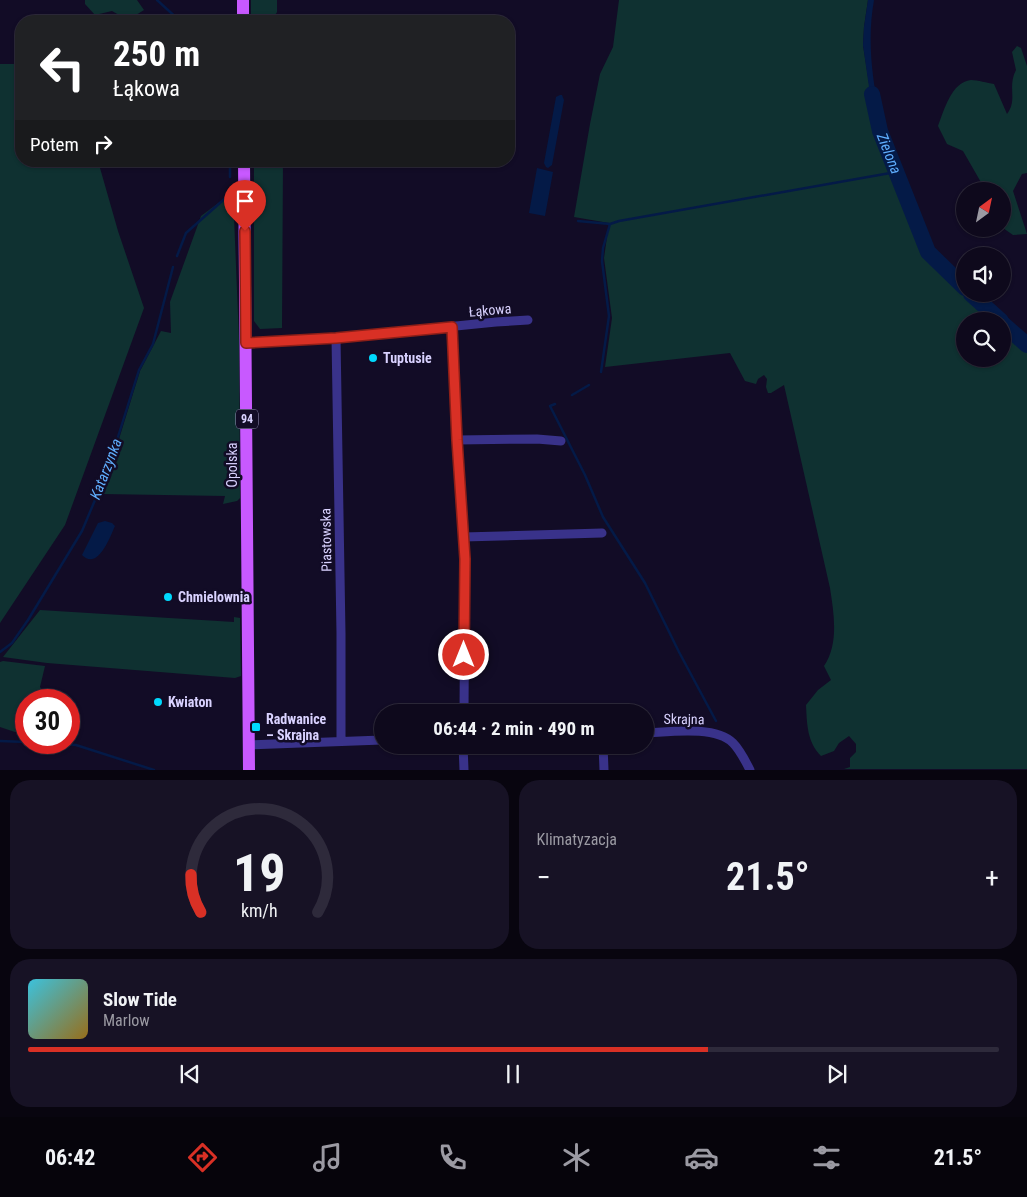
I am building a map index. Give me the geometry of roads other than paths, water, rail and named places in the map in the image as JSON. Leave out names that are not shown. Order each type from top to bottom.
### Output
[{"type":"main road","points":[[243,0],[243,15]]},
{"type":"main road","name":"Opolska","points":[[244,167],[250,770]]},
{"type":"street","name":"Łąkowa","points":[[246,343],[336,338],[528,320]]},
{"type":"street","points":[[452,327],[464,537],[464,704]]},
{"type":"street","name":"Piastowska","points":[[336,338],[342,633],[341,741]]},
{"type":"street","points":[[457,440],[537,439],[561,441]]},
{"type":"street","points":[[464,537],[602,533]]},
{"type":"street","name":"Skrajna","points":[[654,733],[700,732],[722,736],[732,742],[750,770]]},
{"type":"street","points":[[250,745],[374,740]]},
{"type":"street","points":[[463,754],[464,770]]},
{"type":"street","points":[[603,754],[604,770]]},
{"type":"water","points":[[868,0],[874,0],[871,57],[879,114],[873,115],[863,45]]},
{"type":"water","points":[[562,95],[564,100],[552,165],[548,168],[544,163],[556,97]]},
{"type":"water","points":[[537,168],[553,172],[545,216],[529,213]]},
{"type":"water","points":[[105,521],[115,526],[103,551],[93,559],[88,559],[82,555],[98,523]]},
{"type":"waterway","name":"Katarzynka","points":[[157,0],[173,15]]},
{"type":"waterway","name":"Zielona","points":[[872,94],[880,131],[928,252],[956,279]]},
{"type":"waterway","name":"Katarzynka","points":[[230,167],[230,177]]},
{"type":"waterway","points":[[578,221],[610,224],[896,172]]},
{"type":"waterway","name":"Katarzynka","points":[[177,256],[186,233],[230,194]]},
{"type":"waterway","points":[[601,372],[609,316],[602,261],[603,248],[610,224]]},
{"type":"waterway","name":"Katarzynka","points":[[0,652],[12,643],[28,620],[82,531],[117,440],[139,370],[153,344],[173,267]]},
{"type":"waterway","name":"Zielona","points":[[980,302],[991,312]]},
{"type":"waterway","name":"Zielona","points":[[1011,331],[1027,345]]},
{"type":"waterway","points":[[572,395],[589,385]]},
{"type":"waterway","points":[[555,404],[550,406],[585,475],[603,517],[645,583],[716,721]]},
{"type":"waterway","points":[[0,741],[15,742]]},
{"type":"waterway","points":[[80,746],[154,770]]},
{"type":"place","name":"Tuptusie","points":[[373,358]]},
{"type":"place","name":"Chmielownia","points":[[168,597]]},
{"type":"place","name":"Kwiaton","points":[[158,702]]},
{"type":"place","name":"Radwanice – Skrajna","points":[[256,727]]}]
